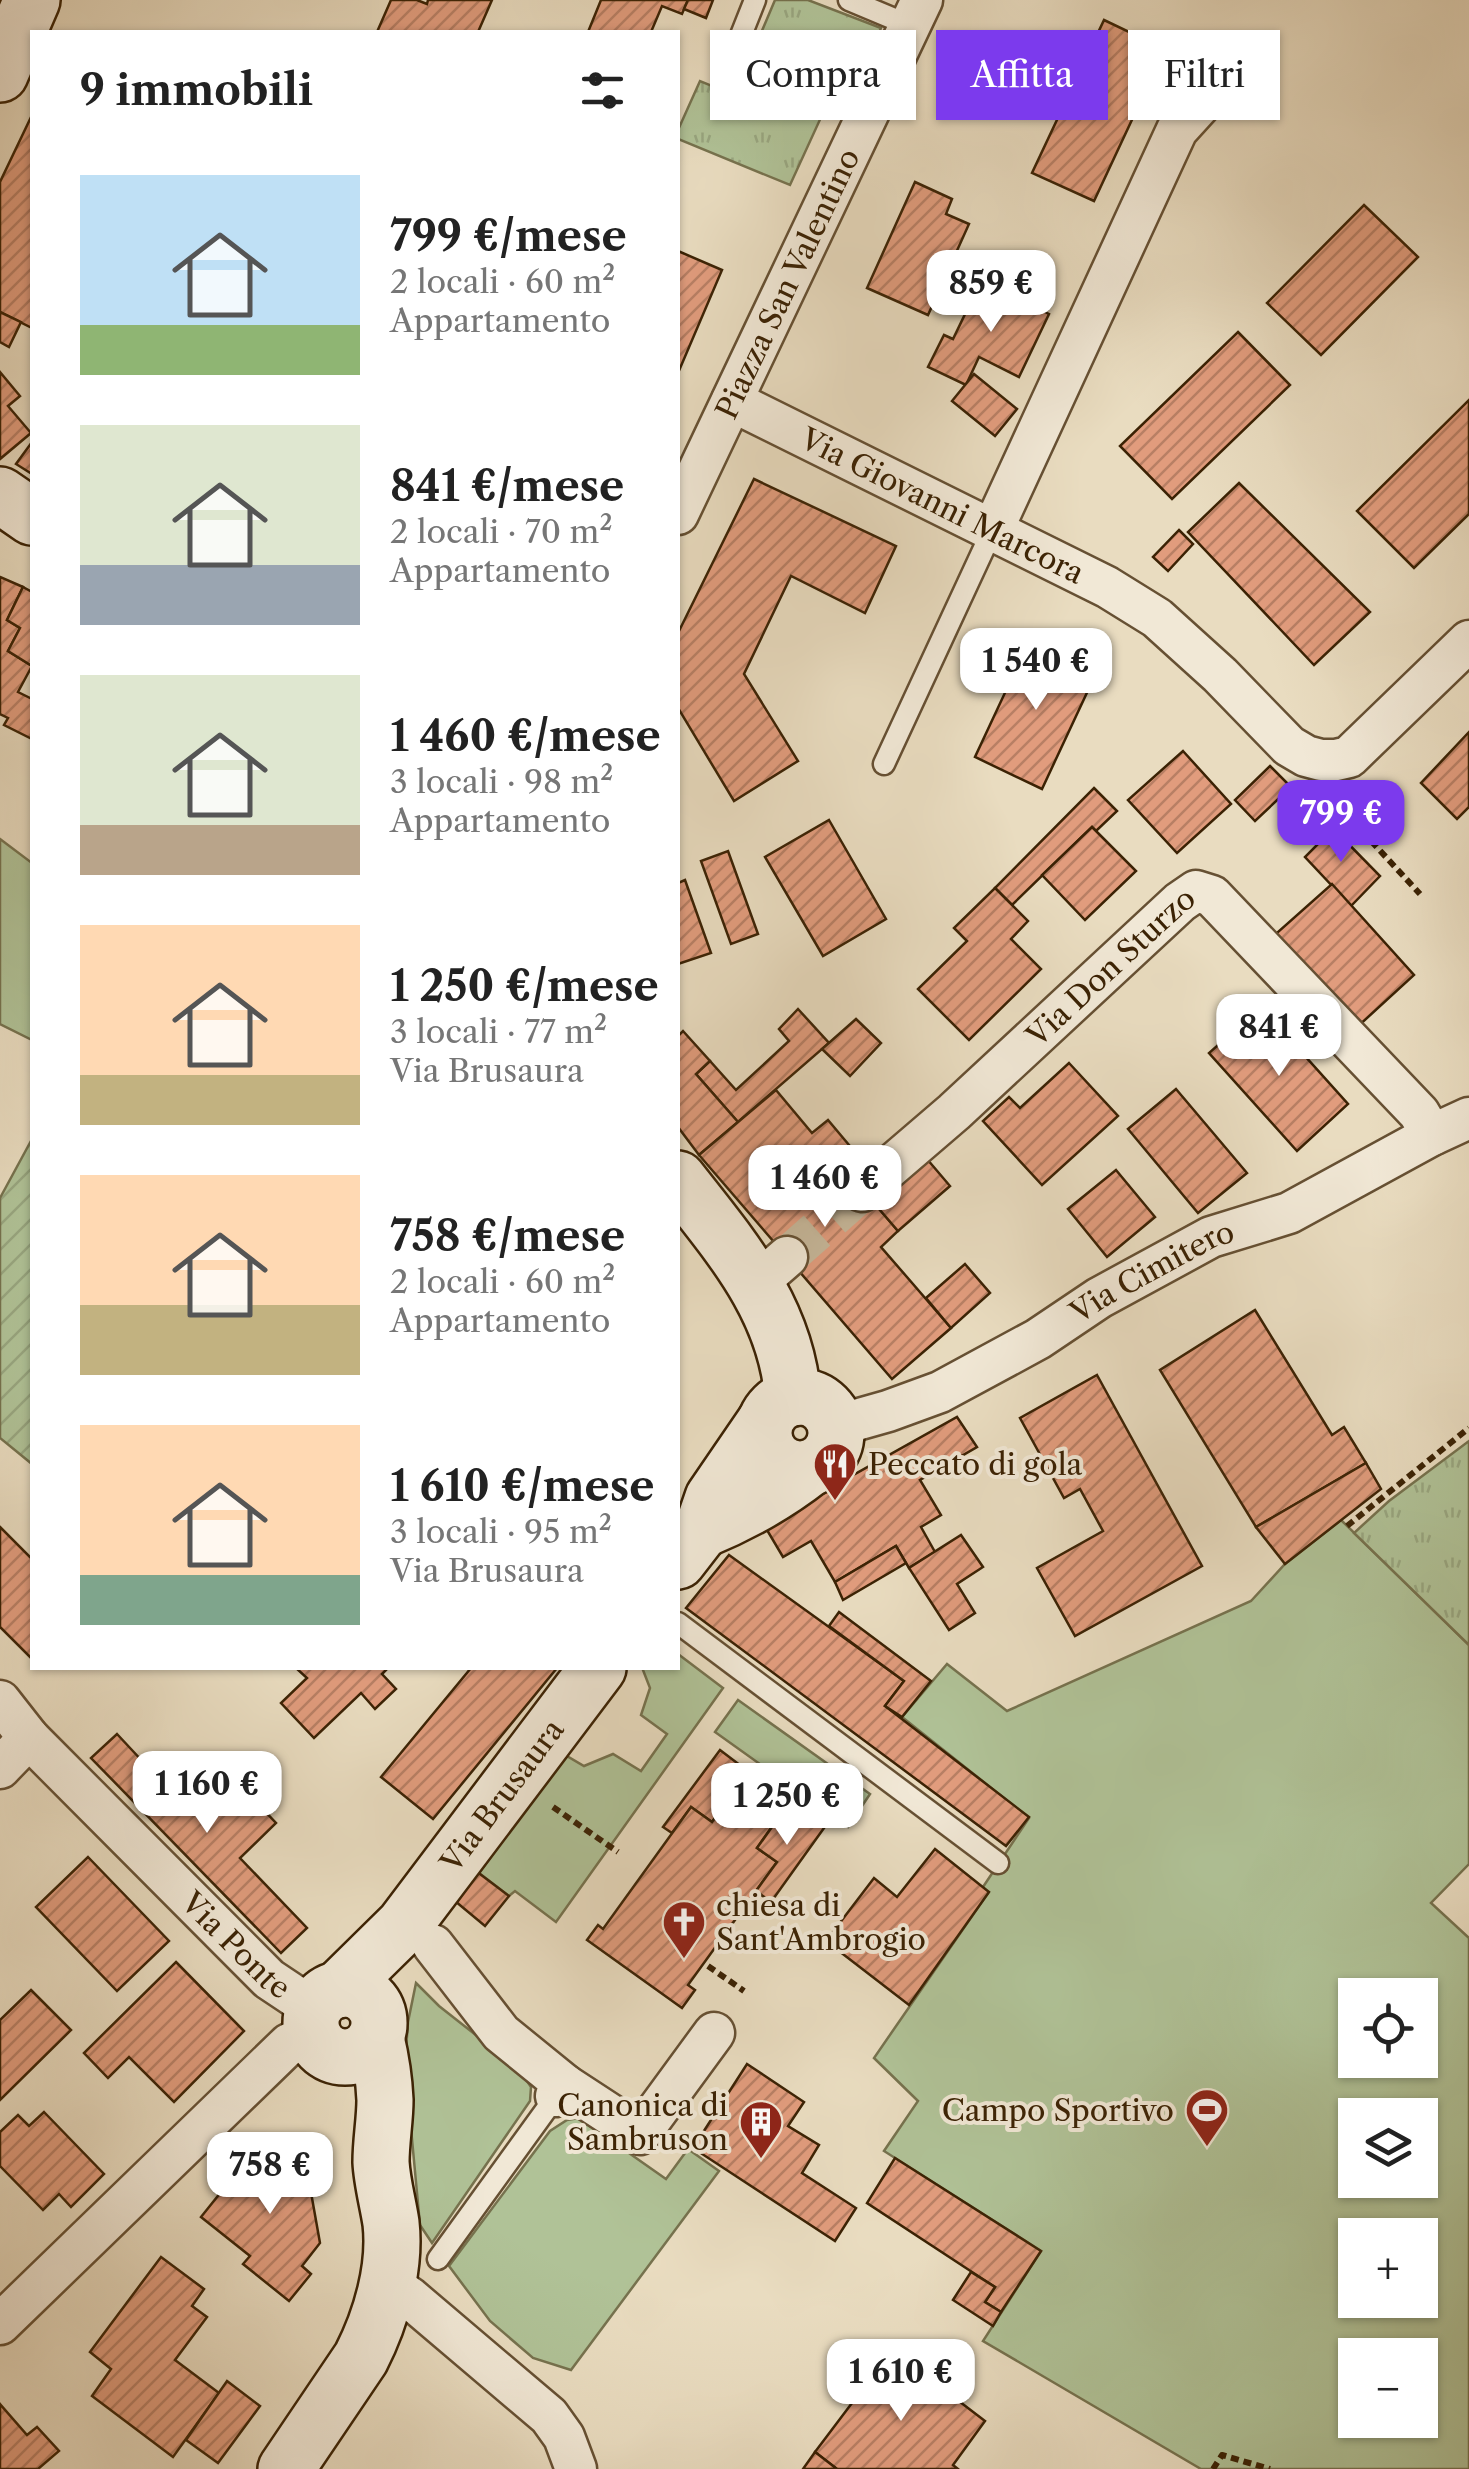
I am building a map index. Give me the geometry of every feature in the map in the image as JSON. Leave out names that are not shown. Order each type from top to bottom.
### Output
[{"type":"street","points":[[0,74],[32,0]]},
{"type":"street","name":"Piazza San Valentino","points":[[680,510],[916,13]]},
{"type":"street","points":[[992,529],[1176,130],[1185,120]]},
{"type":"street","name":"Via Giovanni Marcora","points":[[732,401],[1107,587],[1156,618],[1220,675],[1289,746],[1306,756],[1321,760],[1349,757],[1469,641]]},
{"type":"street","points":[[0,495],[30,516]]},
{"type":"street","name":"Via Don Sturzo","points":[[862,1191],[1196,891],[1212,896],[1419,1114],[1432,1134]]},
{"type":"street","name":"Via Cimitero","points":[[801,1428],[888,1411],[940,1392],[1212,1237],[1289,1213],[1432,1134],[1469,1118]]},
{"type":"street","points":[[680,1181],[772,1270],[776,1324],[786,1352],[801,1428],[790,1484],[690,1546]]},
{"type":"street","name":"Via Brusaura","points":[[340,2023],[390,1992],[418,1935],[597,1670]]},
{"type":"street","name":"Via Ponte","points":[[0,1701],[30,1738],[269,1978],[340,2023]]},
{"type":"street","points":[[0,1768],[30,1738]]},
{"type":"street","points":[[418,1935],[502,2033],[560,2090],[640,2134],[714,2033]]},
{"type":"street","points":[[0,2324],[289,2044],[340,2023],[381,2164],[392,2227],[392,2254],[371,2340],[286,2469]]},
{"type":"street","points":[[385,2290],[400,2291],[410,2298],[550,2416],[564,2437],[576,2469]]},
{"type":"lane","points":[[744,30],[756,0]]},
{"type":"lane","points":[[849,0],[916,13]]},
{"type":"lane","points":[[884,764],[992,529]]},
{"type":"lane","points":[[680,1624],[998,1863]]},
{"type":"lane","points":[[438,2259],[560,2090]]},
{"type":"path","points":[[1345,797],[1338,805],[1420,894]]},
{"type":"path","points":[[1347,1526],[1469,1428]]},
{"type":"path","points":[[546,1801],[618,1852]]},
{"type":"path","points":[[708,1966],[744,1991]]},
{"type":"path","points":[[1213,2469],[1222,2455],[1270,2469]]},
{"type":"green space","points":[[775,0],[808,0],[881,28],[762,30]]},
{"type":"green space","points":[[700,81],[710,85],[710,120],[820,120],[790,185],[680,140],[680,126]]},
{"type":"green space","points":[[0,839],[30,862],[30,1039],[0,1024]]},
{"type":"green space","points":[[30,1143],[30,1462],[0,1438],[0,1198]]},
{"type":"green space","points":[[1469,1441],[1469,1645],[1354,1533],[1389,1501]]},
{"type":"green space","points":[[1341,1520],[1469,1645],[1469,1864],[1431,1903],[1469,1938],[1469,2469],[1201,2469],[983,2341],[1041,2251],[884,2151],[918,2101],[874,2058],[988,1893],[983,1887],[1029,1818],[902,1717],[947,1664],[1007,1711],[1251,1601],[1285,1564]]},
{"type":"green space","points":[[680,1656],[723,1688],[556,1922],[515,1891],[509,1896],[479,1873],[565,1755],[584,1766],[613,1754],[641,1771],[667,1734],[641,1715],[650,1688],[643,1670],[680,1670]]},
{"type":"green space","points":[[738,1700],[870,1794],[848,1827],[715,1732]]},
{"type":"green space","points":[[416,1983],[519,2069],[531,2087],[530,2101],[432,2243],[420,2225],[405,2064]]},
{"type":"green space","points":[[579,2118],[666,2179],[688,2149],[719,2171],[571,2370],[533,2358],[490,2321],[449,2266],[550,2131],[567,2120]]},
{"type":"building","points":[[391,0],[427,4],[428,0],[492,0],[479,30],[378,30]]},
{"type":"building","points":[[601,0],[688,0],[682,14],[662,6],[652,30],[589,30]]},
{"type":"building","points":[[688,0],[713,0],[706,18],[684,9]]},
{"type":"building","points":[[1104,20],[1128,31],[1128,120],[1132,120],[1094,201],[1032,173],[1057,120],[1108,120],[1108,30],[1099,30]]},
{"type":"building","points":[[30,119],[30,327],[0,312],[0,182]]},
{"type":"building","points":[[915,182],[952,199],[946,214],[969,224],[928,315],[867,288]]},
{"type":"building","points":[[1364,205],[1418,257],[1321,355],[1267,303]]},
{"type":"building","points":[[680,252],[722,270],[680,368]]},
{"type":"building","points":[[981,281],[1049,314],[1019,377],[979,357],[966,385],[928,367],[944,335],[953,339]]},
{"type":"building","points":[[0,312],[21,322],[9,347],[0,342]]},
{"type":"building","points":[[1238,332],[1290,385],[1172,499],[1120,446]]},
{"type":"building","points":[[0,372],[20,396],[8,406],[30,434],[0,459]]},
{"type":"building","points":[[974,374],[1017,409],[995,436],[952,401]]},
{"type":"building","points":[[1469,400],[1469,514],[1414,568],[1357,511]]},
{"type":"building","points":[[30,445],[30,473],[16,464]]},
{"type":"building","points":[[754,479],[896,546],[865,613],[791,576],[744,674],[798,761],[734,801],[680,711],[680,629]]},
{"type":"building","points":[[1239,483],[1370,612],[1314,665],[1188,532]]},
{"type":"building","points":[[1179,530],[1193,544],[1168,571],[1153,557]]},
{"type":"building","points":[[0,577],[23,587],[7,620],[20,628],[8,651],[30,665],[18,692],[30,698],[30,738],[4,725],[8,718],[0,714]]},
{"type":"building","points":[[23,587],[30,591],[30,665],[8,651],[20,628],[7,620]]},
{"type":"building","points":[[1031,637],[1098,669],[1042,789],[975,757]]},
{"type":"building","points":[[1469,732],[1469,807],[1457,819],[1421,783]]},
{"type":"building","points":[[1183,751],[1231,804],[1177,853],[1128,800]]},
{"type":"building","points":[[1270,766],[1291,787],[1255,821],[1235,800]]},
{"type":"building","points":[[1094,788],[1117,811],[1096,831],[1092,827],[1012,905],[995,888]]},
{"type":"building","points":[[829,820],[886,919],[823,956],[765,857]]},
{"type":"building","points":[[1326,821],[1380,876],[1351,906],[1305,857],[1321,841],[1313,833]]},
{"type":"building","points":[[1092,827],[1136,871],[1085,920],[1042,875]]},
{"type":"building","points":[[728,851],[758,934],[731,944],[701,861]]},
{"type":"building","points":[[685,880],[711,953],[680,963],[680,882]]},
{"type":"building","points":[[1332,884],[1414,975],[1355,1029],[1269,940]]},
{"type":"building","points":[[995,888],[1028,921],[1011,939],[1041,969],[969,1040],[918,989],[967,941],[954,928]]},
{"type":"building","points":[[1261,1007],[1348,1104],[1297,1151],[1209,1053]]},
{"type":"building","points":[[798,1009],[829,1043],[738,1122],[696,1074],[710,1061],[736,1090],[789,1041],[779,1029]]},
{"type":"building","points":[[856,1019],[881,1043],[850,1076],[822,1049]]},
{"type":"building","points":[[683,1031],[710,1061],[696,1074],[738,1122],[699,1155],[680,1130]]},
{"type":"building","points":[[1069,1063],[1118,1116],[1042,1185],[983,1121],[1009,1097],[1020,1108]]},
{"type":"building","points":[[1176,1089],[1247,1173],[1198,1213],[1128,1129]]},
{"type":"building","points":[[776,1090],[812,1133],[828,1120],[849,1145],[831,1158],[840,1169],[820,1186],[852,1222],[874,1203],[898,1231],[881,1247],[951,1328],[892,1379],[699,1155]]},
{"type":"building","points":[[927,1159],[950,1186],[898,1231],[874,1203]]},
{"type":"building","points":[[840,1169],[874,1203],[852,1222],[820,1186]]},
{"type":"building","points":[[1116,1170],[1155,1217],[1107,1257],[1068,1209]]},
{"type":"building","points":[[965,1264],[990,1293],[951,1328],[926,1298]]},
{"type":"building","points":[[1255,1310],[1332,1435],[1344,1427],[1366,1463],[1256,1527],[1160,1370]]},
{"type":"building","points":[[1097,1375],[1202,1566],[1075,1636],[1037,1568],[1103,1531],[1080,1489],[1064,1498],[1020,1418]]},
{"type":"building","points":[[957,1417],[977,1447],[920,1480],[941,1515],[921,1527],[935,1552],[909,1568],[896,1546],[835,1582],[811,1541],[783,1557],[764,1525]]},
{"type":"building","points":[[1366,1463],[1381,1489],[1285,1564],[1256,1527]]},
{"type":"building","points":[[0,1527],[30,1557],[30,1657],[0,1627]]},
{"type":"building","points":[[961,1535],[983,1567],[957,1584],[975,1613],[949,1630],[909,1568]]},
{"type":"building","points":[[896,1546],[906,1563],[843,1600],[835,1582]]},
{"type":"building","points":[[729,1555],[904,1681],[885,1706],[1029,1817],[1006,1846],[686,1608]]},
{"type":"building","points":[[839,1612],[931,1681],[902,1717],[885,1706],[904,1681],[829,1626]]},
{"type":"building","points":[[298,1670],[386,1670],[382,1674],[396,1689],[375,1709],[361,1693],[314,1738],[281,1703],[307,1678]]},
{"type":"building","points":[[469,1670],[555,1670],[433,1819],[381,1777]]},
{"type":"building","points":[[117,1734],[145,1764],[156,1753],[175,1773],[167,1781],[203,1819],[239,1784],[276,1823],[240,1858],[307,1928],[281,1953],[91,1758]]},
{"type":"building","points":[[720,1750],[749,1772],[712,1822],[691,1807],[672,1833],[663,1827]]},
{"type":"building","points":[[749,1772],[790,1801],[757,1848],[777,1862],[688,1985],[695,1990],[682,2008],[587,1940],[598,1925],[603,1929],[691,1807],[712,1822]]},
{"type":"building","points":[[789,1803],[824,1828],[771,1902],[756,1891],[777,1862],[757,1848]]},
{"type":"building","points":[[935,1849],[989,1892],[909,2005],[826,1941],[874,1878],[897,1897]]},
{"type":"building","points":[[88,1857],[169,1941],[117,1991],[36,1907]]},
{"type":"building","points":[[476,1871],[509,1896],[485,1926],[455,1901]]},
{"type":"building","points":[[176,1962],[244,2031],[174,2102],[129,2057],[108,2078],[84,2053]]},
{"type":"building","points":[[31,1990],[71,2030],[0,2100],[0,2020]]},
{"type":"building","name":"Canonica di Sambruson","points":[[747,2064],[804,2102],[788,2126],[819,2145],[802,2173],[856,2208],[835,2241],[693,2148]]},
{"type":"building","points":[[44,2112],[104,2174],[71,2207],[59,2194],[43,2210],[0,2166],[0,2132],[18,2115],[29,2126]]},
{"type":"building","points":[[265,2137],[307,2170],[320,2243],[302,2266],[311,2274],[289,2301],[243,2264],[250,2256],[201,2217]]},
{"type":"building","points":[[895,2158],[1041,2251],[1001,2312],[985,2302],[995,2287],[867,2203]]},
{"type":"building","points":[[161,2257],[204,2289],[192,2306],[207,2317],[175,2360],[219,2393],[173,2457],[92,2396],[111,2369],[90,2352]]},
{"type":"building","points":[[971,2272],[995,2287],[985,2302],[1001,2312],[993,2326],[953,2300]]},
{"type":"building","points":[[892,2350],[985,2421],[953,2465],[958,2469],[837,2469],[815,2452]]},
{"type":"building","points":[[227,2381],[260,2406],[218,2463],[186,2440]]},
{"type":"building","points":[[0,2404],[27,2435],[37,2427],[59,2451],[38,2469],[0,2469]]},
{"type":"building","points":[[815,2452],[837,2469],[803,2469]]},
{"type":"tunnel","points":[[787,1257],[862,1191]]},
{"type":"place","name":"Peccato di gola","points":[[835,1502]]},
{"type":"place","name":"chiesa di Sant'Ambrogio","points":[[684,1960]]},
{"type":"place","name":"Campo Sportivo","points":[[1207,2148]]},
{"type":"place","name":"Canonica di Sambruson","points":[[761,2160]]}]
